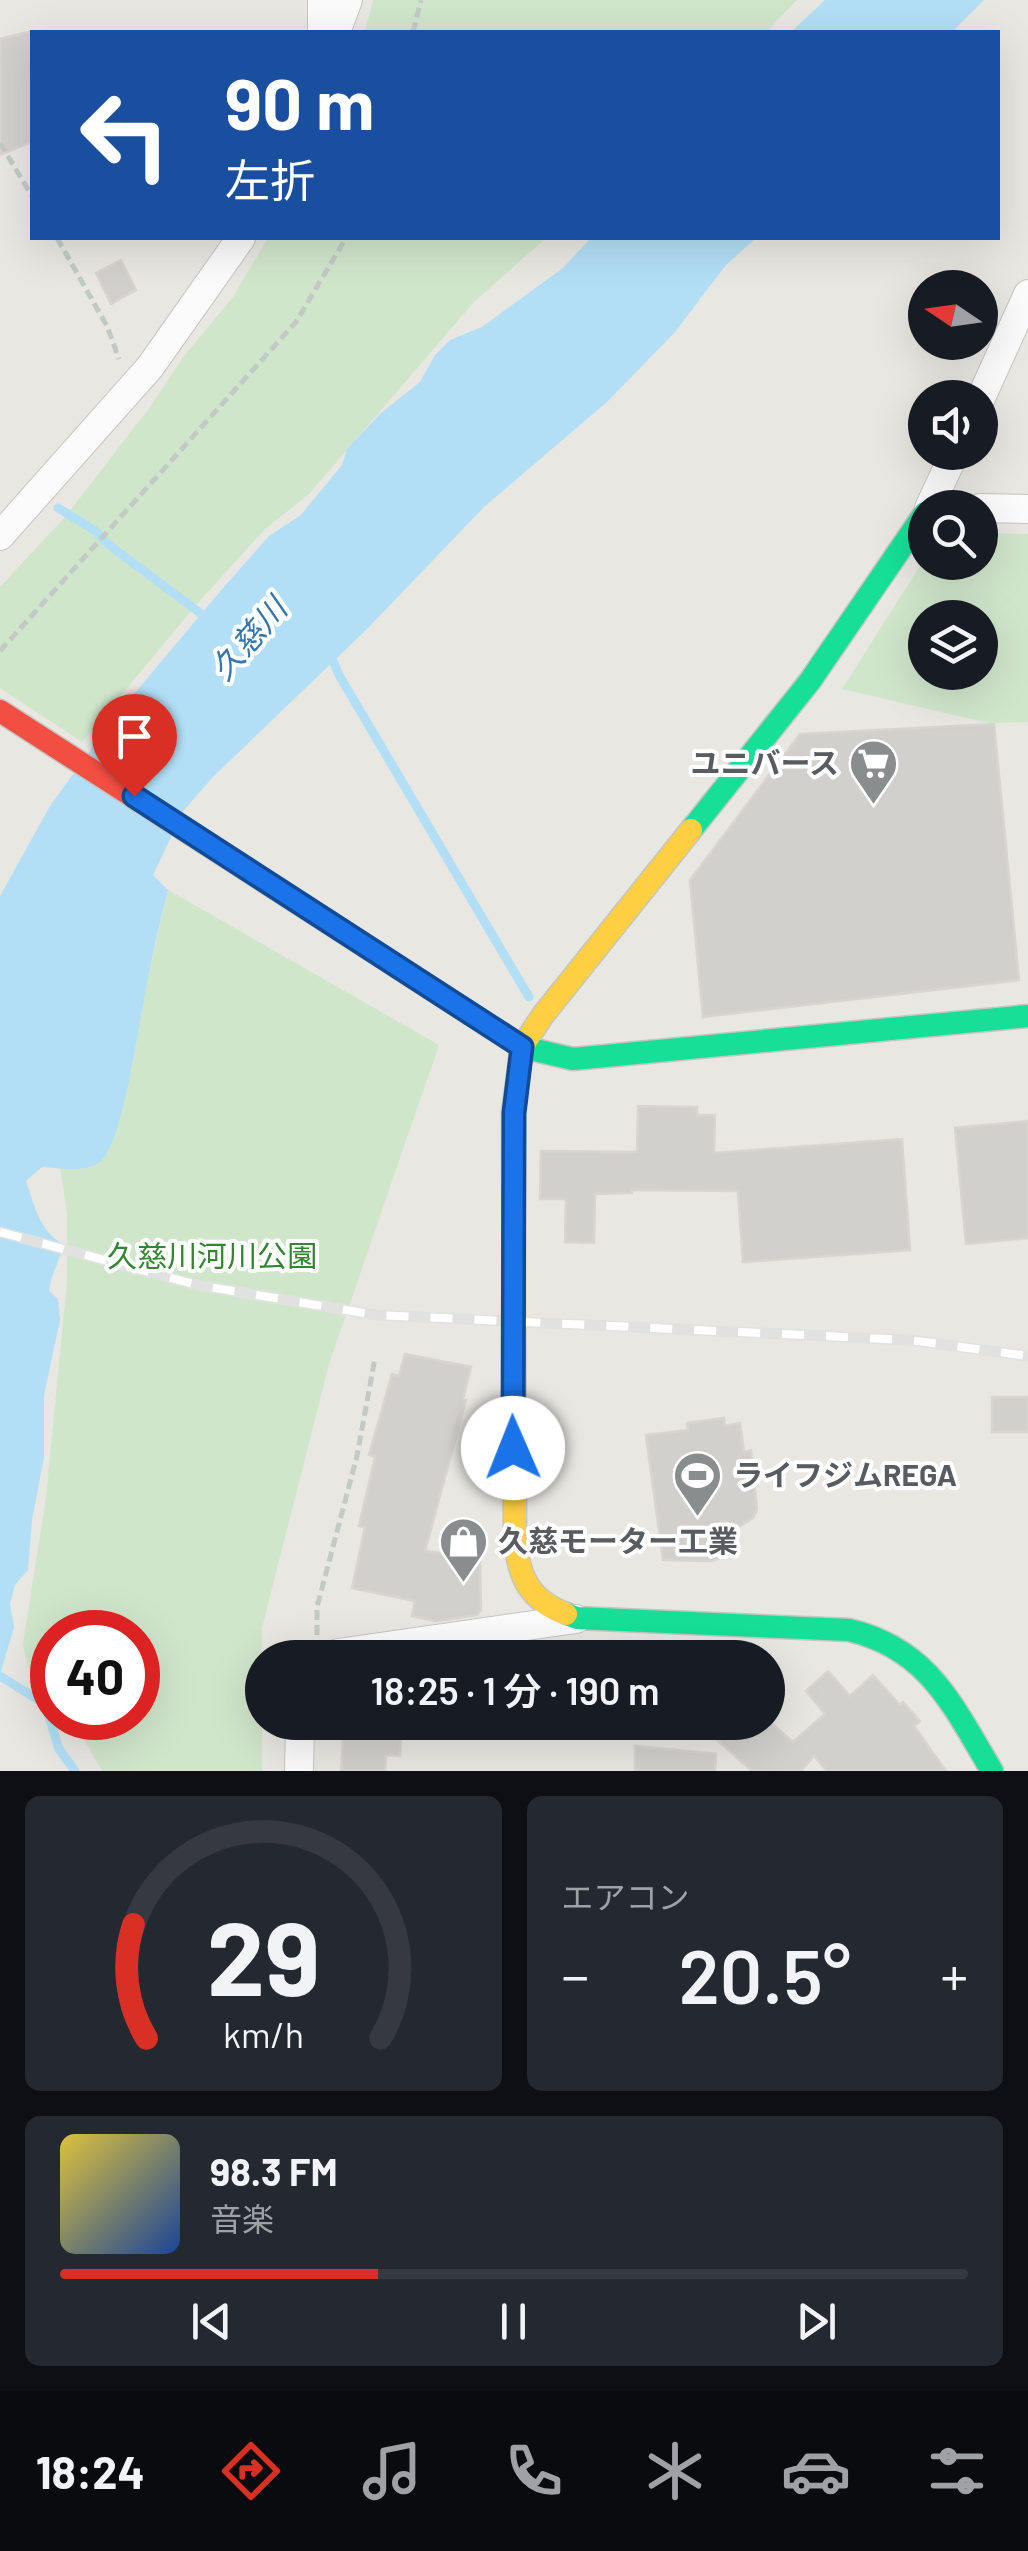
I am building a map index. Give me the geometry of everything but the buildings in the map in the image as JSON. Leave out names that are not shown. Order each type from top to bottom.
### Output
[{"type":"street","points":[[322,0],[322,30]]},
{"type":"street","points":[[337,30],[348,0]]},
{"type":"street","points":[[0,536],[150,367],[240,240]]},
{"type":"street","points":[[989,380],[1028,294]]},
{"type":"street","points":[[998,508],[1028,508]]},
{"type":"street","points":[[577,1618],[539,1603],[523,1584],[517,1555],[512,1412],[514,1113],[522,1047],[543,1015],[810,680],[908,538]]},
{"type":"street","points":[[0,711],[522,1047],[573,1059],[1028,1016]]},
{"type":"street","points":[[427,1640],[577,1618],[849,1630],[901,1648],[941,1689],[978,1765]]},
{"type":"street","points":[[299,1771],[300,1740]]},
{"type":"path","points":[[414,30],[421,0]]},
{"type":"path","points":[[0,144],[30,193]]},
{"type":"path","points":[[58,240],[107,326],[130,390]]},
{"type":"path","points":[[0,651],[296,322],[345,240]]},
{"type":"path","points":[[323,1640],[317,1607],[357,1456],[375,1358]]},
{"type":"green space","points":[[373,0],[797,0],[768,30],[366,30]]},
{"type":"green space","points":[[267,240],[544,240],[474,302],[309,494],[264,530],[82,742],[0,688],[0,587],[65,517],[184,356],[233,297]]},
{"type":"green space","points":[[998,533],[1028,534],[1028,722],[988,723],[842,689],[911,580],[998,580]]},
{"type":"green space","name":"久慈川河川公園","points":[[168,890],[439,1045],[329,1364],[262,1640],[245,1640],[245,1740],[262,1740],[262,1771],[102,1771],[84,1740],[160,1740],[160,1610],[30,1610],[30,1673],[23,1644],[46,1497],[67,1282],[67,1213],[60,1168],[83,1169],[131,1073]]},
{"type":"water","points":[[825,0],[984,0],[954,30],[793,30]]},
{"type":"water","name":"久慈川","points":[[589,240],[754,240],[726,265],[675,332],[607,402],[484,507],[184,810],[153,875],[168,890],[131,1072],[110,1148],[102,1160],[89,1167],[42,1167],[26,1181],[43,1224],[63,1244],[49,1291],[58,1299],[60,1320],[44,1395],[44,1457],[32,1520],[28,1570],[15,1585],[10,1604],[14,1627],[0,1675],[0,896],[50,806],[113,719],[269,536],[301,515],[342,465],[347,449],[381,413],[420,382],[435,355],[450,340],[482,327],[563,268]]},
{"type":"waterway","points":[[58,508],[94,530],[208,619]]},
{"type":"waterway","points":[[330,654],[529,997]]},
{"type":"waterway","points":[[0,1676],[45,1704],[59,1749],[75,1771]]},
{"type":"railway","points":[[0,1232],[197,1285],[376,1315],[909,1340],[1028,1356]]},
{"type":"traffic: fast","points":[[691,830],[810,681],[908,538]]},
{"type":"traffic: fast","points":[[359,942],[522,1047],[573,1059],[1028,1016]]},
{"type":"traffic: fast","points":[[566,1614],[577,1618],[849,1630],[877,1639],[900,1651],[936,1683],[992,1771]]},
{"type":"traffic: slow","points":[[566,1614],[543,1602],[528,1586],[515,1540],[513,1113],[522,1047],[543,1015],[691,830]]},
{"type":"traffic: jam","points":[[0,711],[359,942]]},
{"type":"place","name":"ユニバース","points":[[874,806]]},
{"type":"place","name":"ライフジムREGA","points":[[698,1518]]},
{"type":"place","name":"久慈モーター工業","points":[[463,1584]]},
{"type":"route","points":[[134,796],[522,1047],[514,1113],[513,1448]]}]
